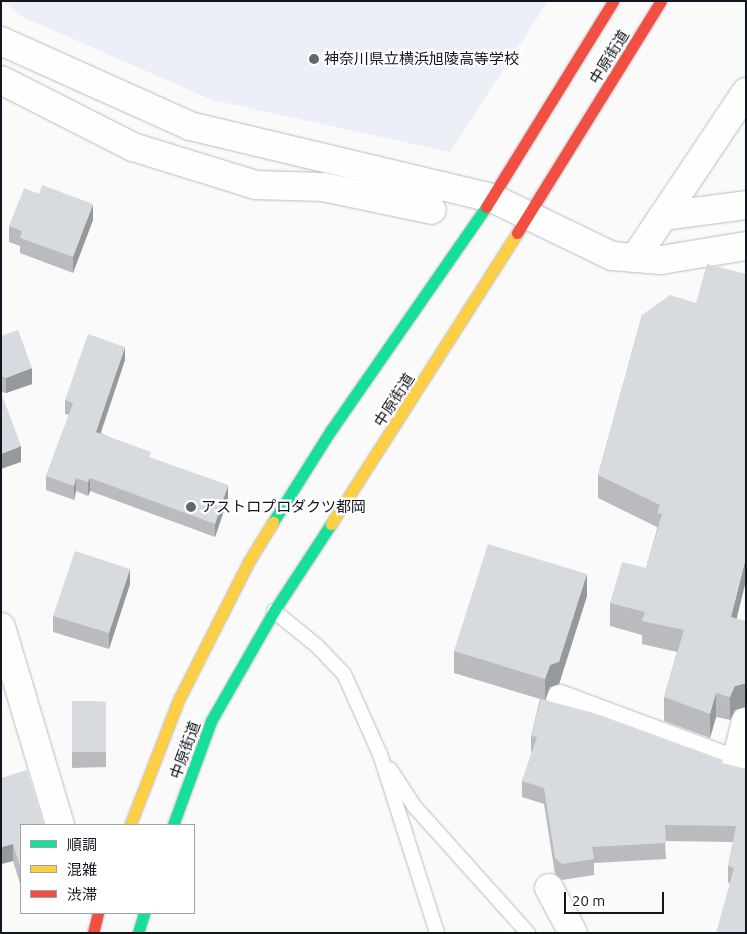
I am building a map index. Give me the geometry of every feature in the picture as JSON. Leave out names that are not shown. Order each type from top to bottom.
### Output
[{"type":"main road","name":"中原街道","points":[[130,824],[178,700],[250,561],[331,430],[492,198],[614,1]]},
{"type":"main road","name":"中原街道","points":[[173,824],[211,721],[274,611],[485,285],[661,1]]},
{"type":"main road","points":[[93,933],[98,914]]},
{"type":"main road","points":[[138,933],[144,914]]},
{"type":"street","points":[[1,41],[190,126],[492,198],[522,225],[612,256],[661,260],[746,246]]},
{"type":"street","points":[[1,80],[133,147],[256,185],[323,188],[432,210]]},
{"type":"street","points":[[635,258],[746,92]]},
{"type":"street","points":[[663,216],[746,205]]},
{"type":"street","points":[[1,626],[60,824]]},
{"type":"street","points":[[560,699],[740,767],[746,721]]},
{"type":"street","points":[[550,888],[573,933]]},
{"type":"lane","points":[[274,611],[316,646],[344,674],[380,754],[437,933]]},
{"type":"lane","points":[[380,754],[414,806],[528,933]]},
{"type":"shaded area","name":"神奈川県立横浜旭陵高等学校","points":[[3,1],[548,1],[450,152],[212,100],[23,17]]},
{"type":"building","points":[[42,185],[93,204],[73,257],[20,238],[22,231],[9,226],[24,188],[39,194]]},
{"type":"building","points":[[707,264],[746,274],[746,557],[731,617],[746,621],[746,683],[735,686],[730,697],[716,693],[710,714],[664,697],[684,630],[642,621],[645,612],[610,603],[622,562],[646,568],[662,514],[657,513],[660,505],[598,475],[642,315],[670,295],[696,303]]},
{"type":"building","points":[[18,330],[32,368],[6,378],[1,376],[1,336]]},
{"type":"building","points":[[88,334],[125,347],[96,432],[151,452],[149,457],[228,485],[215,524],[90,478],[88,482],[76,478],[74,486],[46,476],[73,403],[65,400]]},
{"type":"building","points":[[1,392],[21,446],[1,454]]},
{"type":"building","points":[[488,544],[587,574],[559,662],[550,665],[545,679],[454,651]]},
{"type":"building","points":[[75,551],[130,569],[109,633],[53,616]]},
{"type":"building","points":[[541,699],[597,714],[723,760],[722,763],[746,769],[746,933],[716,933],[734,868],[728,866],[736,826],[665,825],[666,843],[592,847],[594,859],[562,864],[555,858],[544,788],[522,781],[537,737],[531,736]]},
{"type":"building","points":[[72,701],[106,702],[106,752],[72,752]]},
{"type":"building","points":[[27,770],[44,824],[20,824],[20,867],[13,844],[1,847],[1,778]]},
{"type":"traffic: fast","points":[[273,522],[331,430],[486,207]]},
{"type":"traffic: fast","points":[[173,824],[211,721],[274,611],[331,524]]},
{"type":"traffic: fast","points":[[138,933],[144,914]]},
{"type":"traffic: slow","points":[[331,524],[517,233]]},
{"type":"traffic: slow","points":[[130,824],[178,701],[249,561],[273,522]]},
{"type":"traffic: jam","points":[[486,207],[613,1]]},
{"type":"traffic: jam","points":[[517,233],[661,1]]},
{"type":"traffic: jam","points":[[93,933],[98,914]]},
{"type":"place","name":"神奈川県立横浜旭陵高等学校","points":[[314,59]]},
{"type":"place","name":"アストロプロダクツ都岡","points":[[191,507]]}]
